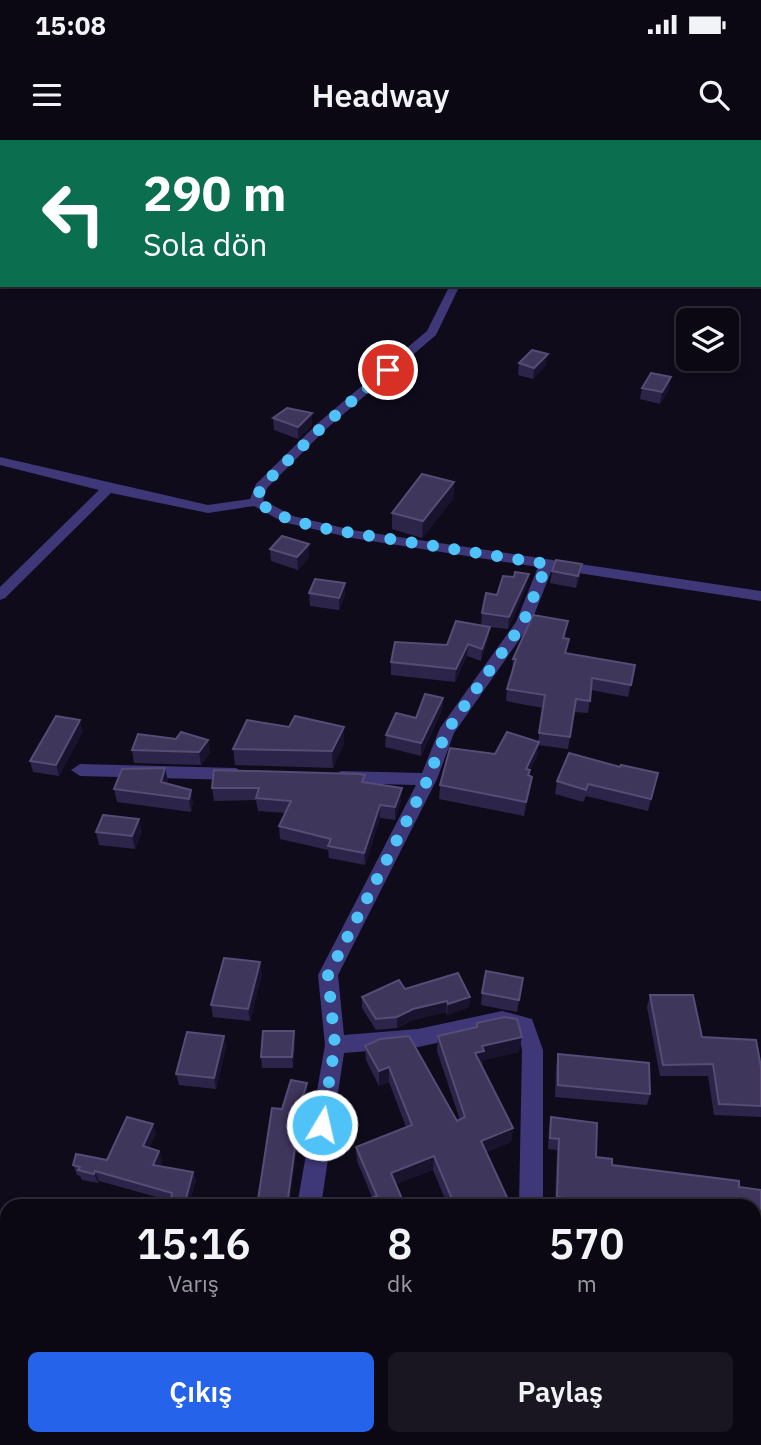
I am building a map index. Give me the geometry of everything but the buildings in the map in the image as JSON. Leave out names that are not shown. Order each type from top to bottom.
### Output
[{"type":"street","points":[[256,502],[261,487],[323,426],[432,333],[454,287]]},
{"type":"street","points":[[0,461],[208,509],[256,502],[288,519],[321,528],[761,596]]},
{"type":"street","points":[[0,595],[108,488]]},
{"type":"street","points":[[310,1199],[335,1045],[328,975],[428,779],[446,732],[523,623],[547,564]]},
{"type":"street","points":[[80,770],[247,774]]},
{"type":"street","points":[[317,776],[428,779]]},
{"type":"street","points":[[335,1045],[418,1038],[502,1020],[525,1025],[533,1042],[531,1199]]},
{"type":"route","points":[[322,1125],[335,1045],[328,975],[428,779],[446,732],[523,623],[547,564],[321,528],[288,519],[256,502],[261,487],[323,426],[388,370]]}]
